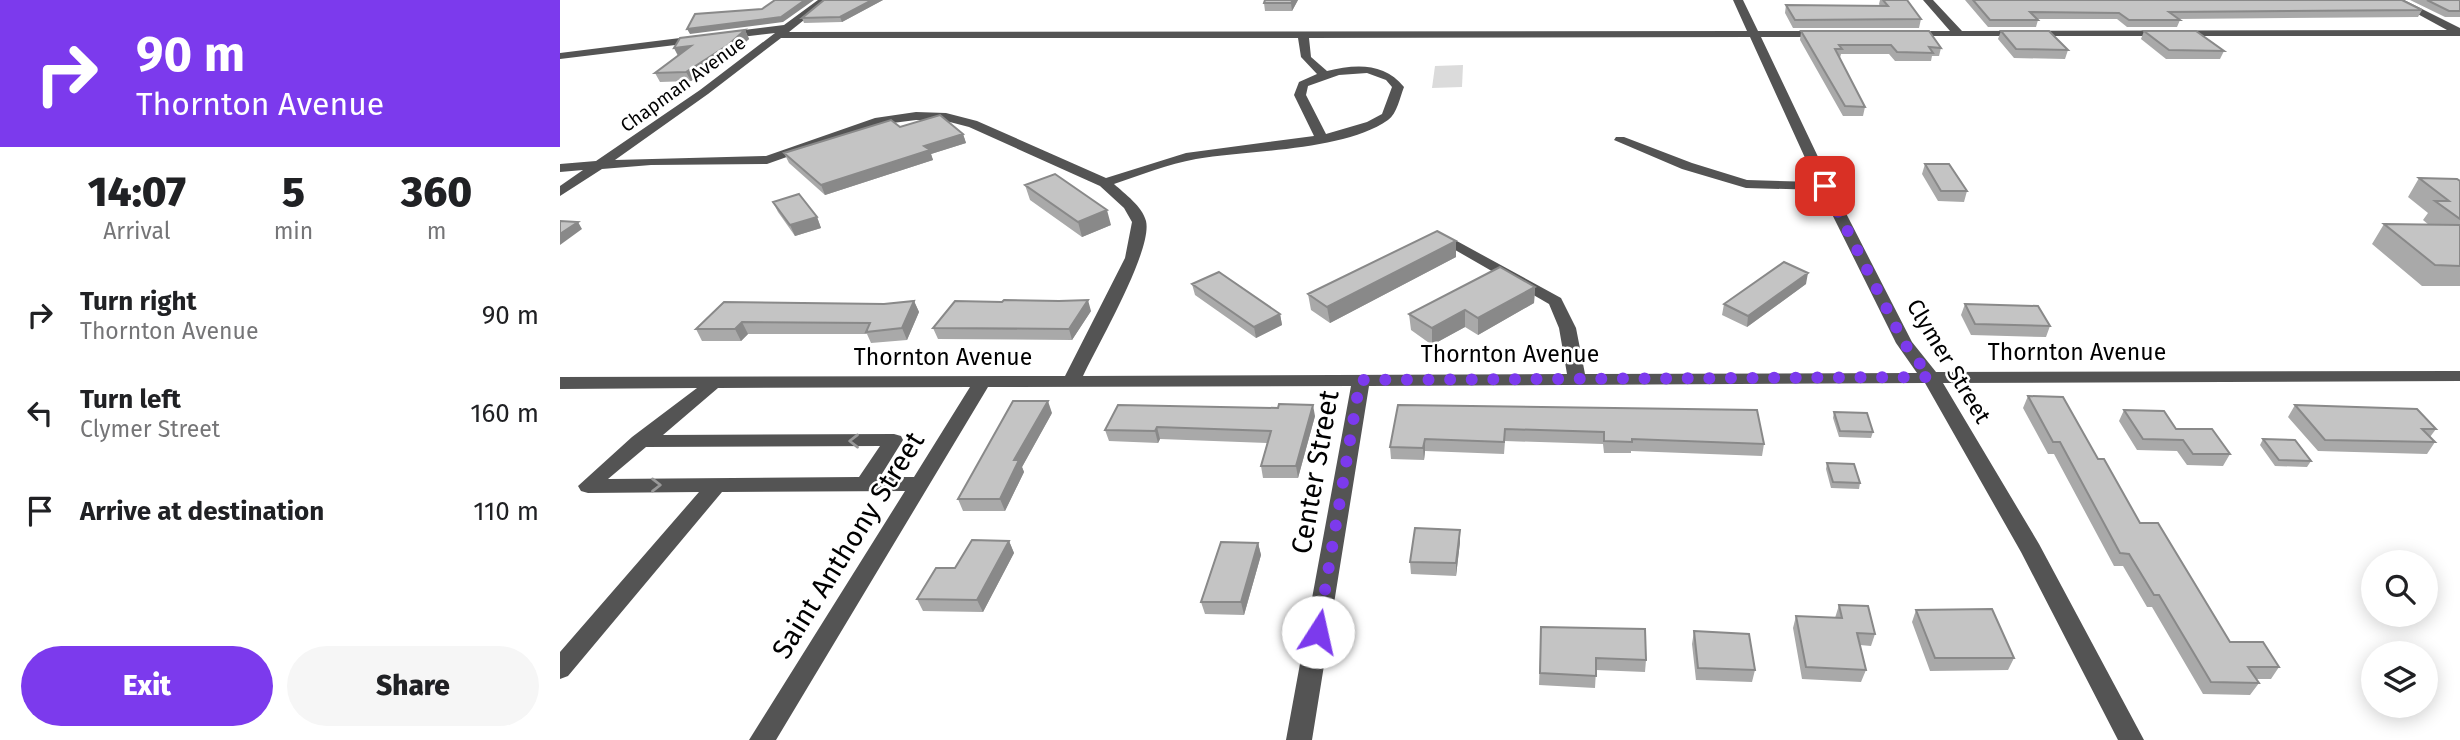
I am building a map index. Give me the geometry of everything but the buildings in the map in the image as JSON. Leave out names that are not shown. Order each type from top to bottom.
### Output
[{"type":"street","name":"Chapman Avenue","points":[[560,192],[785,31],[824,0]]},
{"type":"street","name":"Clymer Street","points":[[1738,0],[1825,186],[1904,343],[1930,377],[2031,550],[2131,740]]},
{"type":"street","points":[[1928,0],[1959,34]]},
{"type":"street","points":[[2398,0],[2460,33]]},
{"type":"street","points":[[560,56],[785,31],[1836,34]]},
{"type":"street","points":[[1890,34],[2460,33]]},
{"type":"street","points":[[1304,34],[1301,47],[1304,57],[1324,74]]},
{"type":"street","points":[[1105,183],[1196,155],[1321,137],[1361,130],[1381,122],[1391,109],[1398,87],[1391,78],[1375,72],[1324,74],[1303,84],[1299,90],[1321,137]]},
{"type":"street","points":[[560,169],[652,160],[767,160],[875,122],[916,116],[946,117],[973,124],[1105,183],[1130,206],[1139,222],[1133,258],[1071,381]]},
{"type":"street","points":[[1620,140],[1687,166],[1746,184],[1825,186]]},
{"type":"street","points":[[1455,244],[1555,301],[1562,310],[1577,379]]},
{"type":"street","name":"Thornton Avenue","points":[[560,383],[2460,376]]},
{"type":"street","name":"Center Street","points":[[1299,740],[1360,380]]},
{"type":"street","name":"Saint Anthony Street","points":[[762,740],[983,381]]},
{"type":"street","points":[[714,382],[678,416],[639,441],[588,486],[921,484]]},
{"type":"street","points":[[639,441],[894,440],[865,484]]},
{"type":"street","points":[[560,669],[717,485]]},
{"type":"shaded area","points":[[1463,65],[1462,87],[1432,88],[1435,66]]},
{"type":"route","points":[[1318,632],[1360,380],[1930,377],[1904,343],[1825,186]]}]
